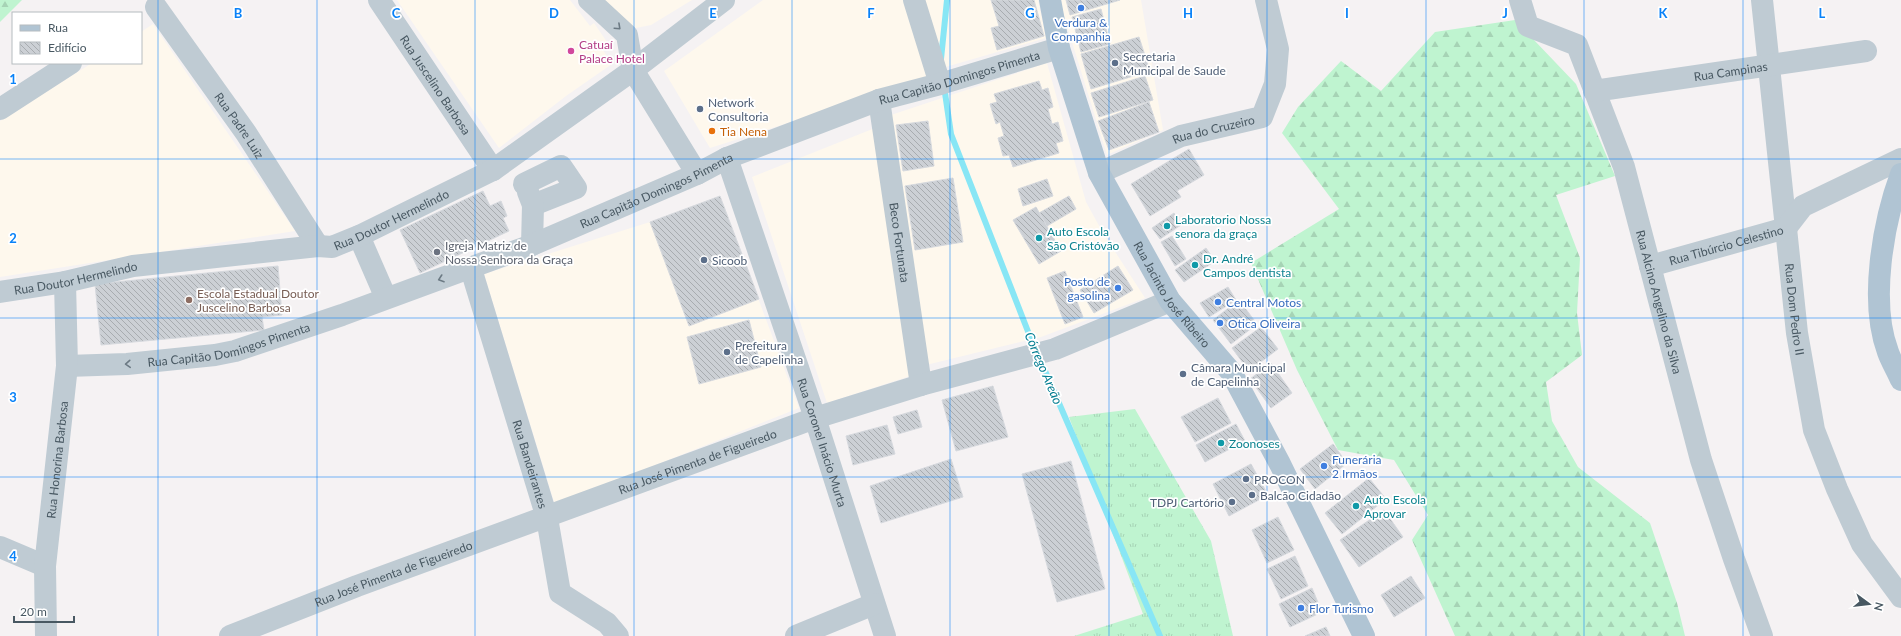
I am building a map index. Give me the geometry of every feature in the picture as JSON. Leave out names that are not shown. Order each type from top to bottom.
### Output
[{"type":"main road","name":"Rua Jacinto José Ribeiro","points":[[1050,0],[1059,48],[1099,172],[1170,301],[1231,372],[1280,464],[1364,636]]},
{"type":"main road","points":[[1901,174],[1894,195],[1879,274],[1879,312],[1887,351],[1901,380]]},
{"type":"street","name":"Rua Juscelino Barbosa","points":[[378,0],[498,168],[507,172],[524,184]]},
{"type":"street","points":[[589,0],[627,36],[633,70],[698,174]]},
{"type":"street","name":"Rua Doutor Hermelindo","points":[[0,292],[65,282],[133,266],[318,246],[332,247],[359,236],[498,168],[633,70],[724,0]]},
{"type":"street","points":[[914,0],[945,82]]},
{"type":"street","name":"Rua do Cruzeiro","points":[[1099,172],[1181,136],[1262,117],[1275,84],[1278,50],[1266,0]]},
{"type":"street","name":"Rua Alcino Angelino da Silva","points":[[1520,0],[1528,26],[1578,45],[1594,91],[1624,167],[1701,460],[1734,559],[1762,636]]},
{"type":"street","name":"Rua Dom Pedro II","points":[[1762,0],[1797,333],[1814,430],[1837,489],[1862,544],[1901,597]]},
{"type":"street","name":"Rua Padre Luiz","points":[[154,8],[246,134],[318,246]]},
{"type":"street","name":"Rua Capitão Domingos Pimenta","points":[[67,366],[127,364],[215,355],[235,351],[532,245],[698,174],[727,158],[879,100],[1059,48]]},
{"type":"street","name":"Rua Campinas","points":[[1594,91],[1866,51]]},
{"type":"street","points":[[0,109],[69,64]]},
{"type":"street","name":"Beco Fortunata","points":[[879,100],[921,385]]},
{"type":"street","name":"Rua Coronel Inácio Murta","points":[[727,158],[815,418],[885,636]]},
{"type":"street","name":"Rua Tibúrcio Celestino","points":[[1650,266],[1786,228],[1804,206],[1901,158]]},
{"type":"street","points":[[532,245],[533,205],[524,184],[561,166],[576,188],[533,205]]},
{"type":"street","points":[[359,236],[386,298]]},
{"type":"street","name":"Rua Bandeirantes","points":[[471,268],[547,518],[560,592],[607,623],[618,636]]},
{"type":"street","name":"Rua Honorina Barbosa","points":[[46,636],[45,566],[67,366],[65,282]]},
{"type":"street","name":"Rua José Pimenta de Figueiredo","points":[[230,636],[357,586],[547,518],[815,418],[921,385],[1030,357],[1055,349],[1170,301]]},
{"type":"street","points":[[0,547],[45,566]]},
{"type":"street","points":[[796,636],[874,604]]},
{"type":"shaded area","points":[[397,0],[570,0],[590,26],[594,23],[607,42],[601,47],[612,64],[566,96],[499,148]]},
{"type":"shaded area","points":[[602,0],[692,0],[651,25],[631,29]]},
{"type":"shaded area","points":[[763,0],[907,0],[928,78],[710,148],[664,71]]},
{"type":"shaded area","points":[[921,0],[1038,0],[1046,38],[942,68]]},
{"type":"shaded area","points":[[1061,0],[1141,0],[1163,130],[1107,155],[1063,13]]},
{"type":"shaded area","points":[[153,24],[295,231],[0,277],[0,121],[90,64],[142,64],[142,31]]},
{"type":"shaded area","points":[[1047,63],[1086,202],[1103,233],[1145,298],[1041,337],[926,365],[891,115]]},
{"type":"shaded area","points":[[875,128],[910,376],[827,403],[752,177]]},
{"type":"shaded area","points":[[720,196],[799,408],[555,505],[484,274],[650,222]]},
{"type":"green space","points":[[0,0],[22,0],[0,22]]},
{"type":"green space","points":[[1515,20],[1576,84],[1615,176],[1556,195],[1580,258],[1577,313],[1582,355],[1546,382],[1552,421],[1578,467],[1650,523],[1677,603],[1685,636],[1455,636],[1412,540],[1428,515],[1394,460],[1338,450],[1297,370],[1251,263],[1339,209],[1282,133],[1298,107],[1341,61],[1381,91],[1435,32]]},
{"type":"green space","points":[[1135,409],[1211,541],[1233,636],[1074,636],[1143,614],[1069,417]]},
{"type":"building","points":[[991,0],[1034,0],[1044,36],[997,50],[991,28],[999,26]]},
{"type":"building","name":"Verdura & Companhia","points":[[1066,0],[1120,0],[1070,15]]},
{"type":"building","points":[[1101,9],[1110,44],[1081,52],[1072,17]]},
{"type":"building","name":"Secretaria Municipal de Saude","points":[[1139,37],[1150,71],[1091,89],[1081,54]]},
{"type":"building","points":[[1145,76],[1153,100],[1099,117],[1091,93]]},
{"type":"building","points":[[1039,81],[1042,90],[1048,88],[1053,107],[1048,109],[1052,124],[1058,122],[1063,141],[1056,143],[1059,153],[1013,167],[1009,155],[1003,156],[998,138],[1004,136],[1000,122],[996,124],[990,104],[997,102],[994,94]]},
{"type":"building","points":[[1149,102],[1159,132],[1109,150],[1098,121]]},
{"type":"building","points":[[928,121],[934,166],[903,171],[896,125]]},
{"type":"building","points":[[1189,149],[1204,175],[1177,191],[1181,197],[1150,216],[1131,184]]},
{"type":"building","points":[[953,178],[963,242],[915,250],[905,186]]},
{"type":"building","points":[[1047,179],[1053,196],[1023,206],[1018,189]]},
{"type":"building","name":"Igreja Matriz de Nossa Senhora da Graça","points":[[483,191],[490,206],[501,201],[507,216],[503,218],[509,231],[420,273],[400,230]]},
{"type":"building","name":"Sicoob","points":[[720,196],[759,299],[689,326],[650,222]]},
{"type":"building","points":[[1069,196],[1076,209],[1047,226],[1039,213]]},
{"type":"building","name":"Auto Escola São Cristóvão","points":[[1036,207],[1061,251],[1039,264],[1013,220]]},
{"type":"building","name":"Laboratorio Nossa senora da graça","points":[[1174,213],[1181,225],[1160,239],[1152,228]]},
{"type":"building","points":[[1172,236],[1186,259],[1175,266],[1161,242]]},
{"type":"building","name":"Dr. André Campos dentista","points":[[1206,248],[1215,261],[1184,282],[1175,270]]},
{"type":"building","name":"Escola Estadual Doutor Juscelino Barbosa","points":[[278,266],[282,315],[262,317],[264,330],[101,345],[95,284]]},
{"type":"building","points":[[1118,266],[1133,290],[1094,313],[1080,290]]},
{"type":"building","points":[[1065,271],[1083,317],[1065,324],[1047,278]]},
{"type":"building","name":"Central Motos","points":[[1228,287],[1236,300],[1209,317],[1200,303]]},
{"type":"building","points":[[1239,300],[1257,324],[1231,344],[1213,320]]},
{"type":"building","points":[[749,320],[761,367],[699,384],[687,337]]},
{"type":"building","points":[[1261,327],[1278,349],[1249,371],[1232,348]]},
{"type":"building","points":[[1271,363],[1292,393],[1271,408],[1250,379]]},
{"type":"building","points":[[993,386],[1008,437],[956,451],[942,400]]},
{"type":"building","points":[[1218,398],[1231,423],[1195,442],[1181,417]]},
{"type":"building","points":[[917,410],[922,427],[898,434],[893,417]]},
{"type":"building","name":"Zoonoses","points":[[1236,424],[1245,441],[1205,462],[1196,445]]},
{"type":"building","points":[[887,425],[895,454],[853,465],[846,436]]},
{"type":"building","name":"Funerária 2 Irmãos","points":[[1333,444],[1347,463],[1315,489],[1300,469]]},
{"type":"building","points":[[951,459],[963,497],[881,523],[870,486]]},
{"type":"building","points":[[1071,461],[1105,589],[1057,602],[1022,474]]},
{"type":"building","points":[[1251,464],[1268,495],[1229,516],[1213,484]]},
{"type":"building","name":"Auto Escola Aprovar","points":[[1369,478],[1386,499],[1342,534],[1325,513]]},
{"type":"building","points":[[1384,510],[1403,537],[1359,567],[1340,540]]},
{"type":"building","points":[[1278,517],[1294,550],[1267,563],[1252,530]]},
{"type":"building","points":[[1295,556],[1308,586],[1281,599],[1267,569]]},
{"type":"building","points":[[1411,576],[1425,598],[1394,617],[1381,595]]},
{"type":"building","name":"Flor Turismo","points":[[1312,588],[1322,612],[1290,627],[1279,604]]},
{"type":"building","points":[[1326,627],[1330,636],[1305,636]]},
{"type":"waterway","name":"Córrego Areão","points":[[941,59],[947,0]]},
{"type":"waterway","name":"Córrego Areão","points":[[944,86],[951,134],[1029,334],[1160,636]]},
{"type":"place","name":"Verdura & Companhia","points":[[1081,8]]},
{"type":"place","name":"Catuaí Palace Hotel","points":[[571,51]]},
{"type":"place","name":"Secretaria Municipal de Saude","points":[[1115,63]]},
{"type":"place","name":"Network Consultoria","points":[[700,109]]},
{"type":"place","name":"Tia Nena","points":[[712,131]]},
{"type":"place","name":"Laboratorio Nossa senora da graça","points":[[1167,226]]},
{"type":"place","name":"Auto Escola São Cristóvão","points":[[1039,238]]},
{"type":"place","name":"Igreja Matriz de Nossa Senhora da Graça","points":[[437,252]]},
{"type":"place","name":"Sicoob","points":[[704,260]]},
{"type":"place","name":"Dr. André Campos dentista","points":[[1195,265]]},
{"type":"place","name":"Posto de gasolina","points":[[1118,288]]},
{"type":"place","name":"Escola Estadual Doutor Juscelino Barbosa","points":[[189,300]]},
{"type":"place","name":"Central Motos","points":[[1218,302]]},
{"type":"place","name":"Otica Oliveira","points":[[1220,323]]},
{"type":"place","name":"Prefeitura de Capelinha","points":[[727,352]]},
{"type":"place","name":"Câmara Municipal de Capelinha","points":[[1183,374]]},
{"type":"place","name":"Zoonoses","points":[[1221,443]]},
{"type":"place","name":"Funerária 2 Irmãos","points":[[1324,466]]},
{"type":"place","name":"PROCON","points":[[1246,479]]},
{"type":"place","name":"Balcão Cidadão","points":[[1252,495]]},
{"type":"place","name":"TDPJ Cartório","points":[[1232,502]]},
{"type":"place","name":"Auto Escola Aprovar","points":[[1356,506]]},
{"type":"place","name":"Flor Turismo","points":[[1301,608]]}]
